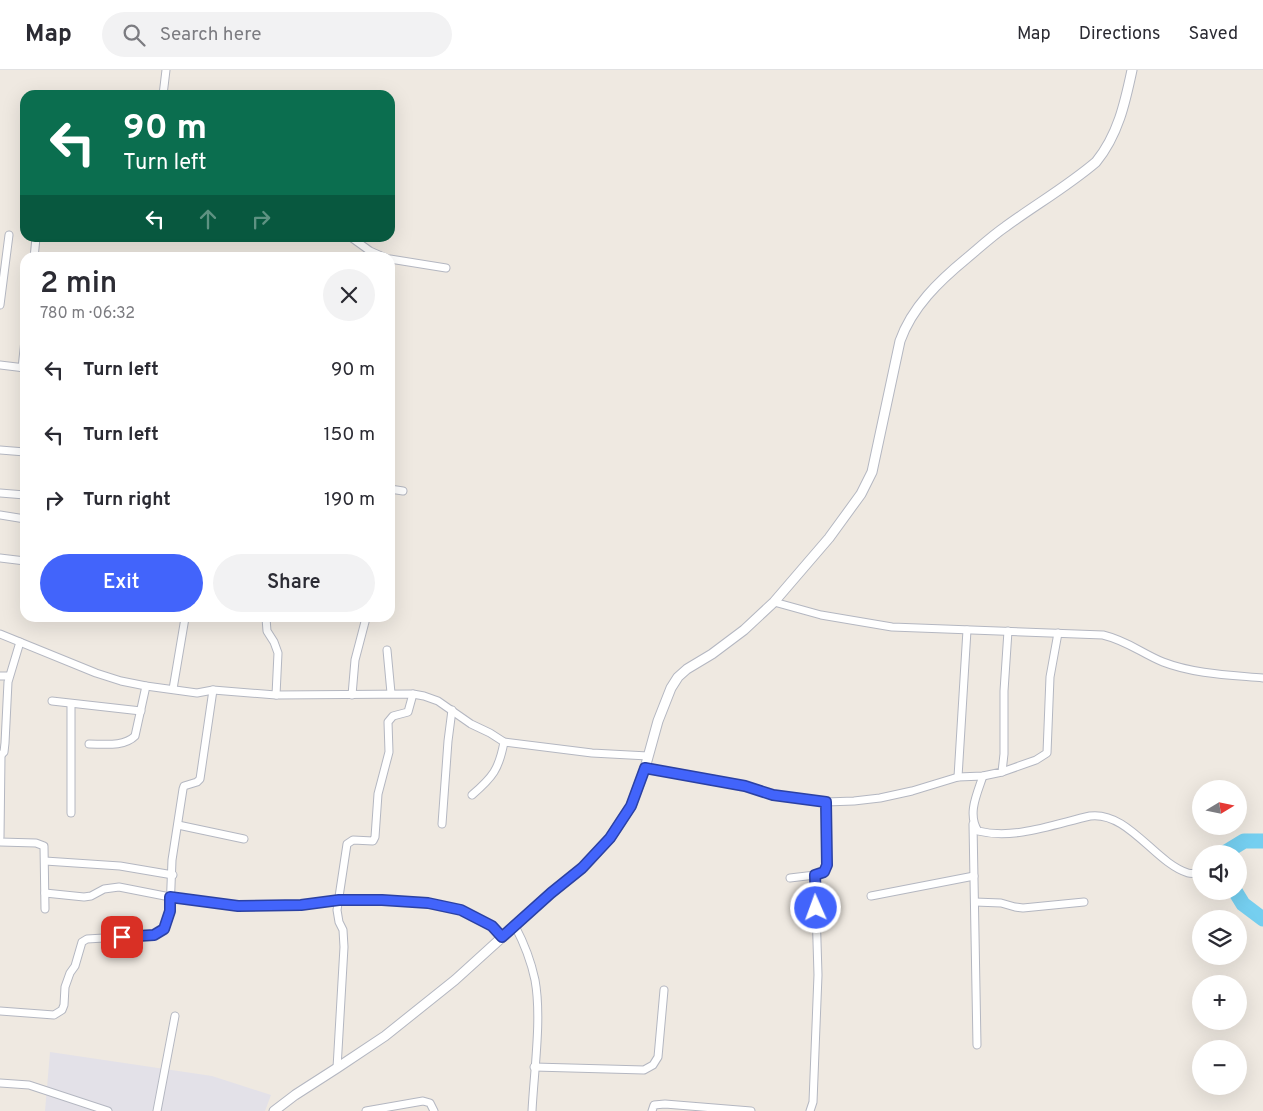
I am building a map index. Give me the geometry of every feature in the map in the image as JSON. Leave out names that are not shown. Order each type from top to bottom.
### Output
[{"type":"street","points":[[164,90],[166,70]]},
{"type":"street","points":[[274,1111],[295,1094],[337,1068],[400,1023],[455,980],[551,893],[582,868],[610,838],[631,806],[671,688],[678,677],[744,630],[774,602],[829,538],[861,494],[872,472],[900,341],[912,316],[935,288],[1003,228],[1096,162],[1113,136],[1125,105],[1132,70]]},
{"type":"street","points":[[0,305],[9,235]]},
{"type":"street","points":[[358,242],[372,252]]},
{"type":"street","points":[[395,260],[446,268]]},
{"type":"street","points":[[0,365],[20,368]]},
{"type":"street","points":[[0,450],[20,452]]},
{"type":"street","points":[[395,490],[403,491]]},
{"type":"street","points":[[0,493],[20,495]]},
{"type":"street","points":[[0,515],[20,518]]},
{"type":"street","points":[[0,558],[20,560]]},
{"type":"street","points":[[774,602],[821,615],[892,628],[1103,635],[1120,639],[1163,662],[1204,672],[1263,678]]},
{"type":"street","points":[[174,689],[183,622]]},
{"type":"street","points":[[266,622],[267,631],[278,652],[276,695]]},
{"type":"street","points":[[352,695],[355,660],[365,622]]},
{"type":"street","points":[[958,777],[967,630]]},
{"type":"street","points":[[1002,772],[1008,631]]},
{"type":"street","points":[[645,768],[745,786],[773,795],[826,802],[880,798],[912,791],[958,777],[983,776],[1002,772],[1036,760],[1046,753],[1050,676],[1058,633]]},
{"type":"street","points":[[0,634],[96,673],[146,686],[197,693],[213,690],[276,695],[413,694],[438,701],[471,724],[504,742],[592,753],[648,756]]},
{"type":"street","points":[[0,837],[0,756],[4,752],[10,676],[20,642]]},
{"type":"street","points":[[388,650],[391,694]]},
{"type":"street","points":[[0,676],[10,676]]},
{"type":"street","points":[[89,744],[122,743],[130,741],[135,736],[146,686]]},
{"type":"street","points":[[0,1011],[54,1015],[59,1013],[64,1005],[65,988],[70,973],[75,966],[82,942],[87,939],[159,934],[164,929],[168,920],[173,875],[172,860],[184,786],[197,782],[200,779],[213,690]]},
{"type":"street","points":[[337,1068],[344,947],[343,930],[336,910],[346,844],[353,840],[373,841],[375,838],[378,794],[389,752],[388,722],[393,716],[408,712],[413,694]]},
{"type":"street","points":[[52,702],[141,711]]},
{"type":"street","points":[[70,814],[71,704]]},
{"type":"street","points":[[442,824],[452,710]]},
{"type":"street","points":[[472,794],[495,772],[504,742]]},
{"type":"street","points":[[977,1045],[973,824],[975,798],[983,776]]},
{"type":"street","points":[[790,878],[824,872],[827,865],[826,802]]},
{"type":"street","points":[[973,824],[978,831],[1001,834],[1032,830],[1090,816],[1112,817],[1174,866],[1192,873]]},
{"type":"street","points":[[178,825],[244,838]]},
{"type":"street","points":[[0,842],[40,844],[44,846],[44,909]]},
{"type":"street","points":[[45,861],[120,866],[173,875]]},
{"type":"street","points":[[810,1111],[813,1102],[818,975],[815,875]]},
{"type":"street","points":[[871,896],[974,876]]},
{"type":"street","points":[[44,892],[84,897],[91,896],[104,889],[119,887],[170,897],[238,906],[301,905],[339,900],[382,900],[446,906],[461,910],[492,926],[502,937]]},
{"type":"street","points":[[975,902],[1001,903],[1023,908],[1084,902]]},
{"type":"street","points":[[515,926],[525,946],[535,981],[538,1016],[532,1111]]},
{"type":"street","points":[[534,1067],[644,1070],[653,1065],[658,1057],[664,990]]},
{"type":"street","points":[[157,1111],[175,1016]]},
{"type":"street","points":[[0,1083],[29,1085],[108,1111]]},
{"type":"street","points":[[366,1111],[423,1101],[430,1103],[434,1111]]},
{"type":"street","points":[[652,1111],[654,1105],[665,1104],[751,1111]]},
{"type":"shaded area","points":[[50,1052],[212,1076],[271,1095],[265,1111],[45,1111]]},
{"type":"waterway","points":[[1237,845],[1244,841],[1263,841]]},
{"type":"waterway","points":[[1241,900],[1263,919]]},
{"type":"route","points":[[122,937],[159,934],[164,929],[168,920],[170,897],[238,906],[301,905],[339,900],[428,903],[461,910],[492,926],[502,937],[582,868],[610,838],[631,806],[645,768],[745,786],[773,795],[826,802],[827,865],[824,872],[815,875],[816,908]]}]
